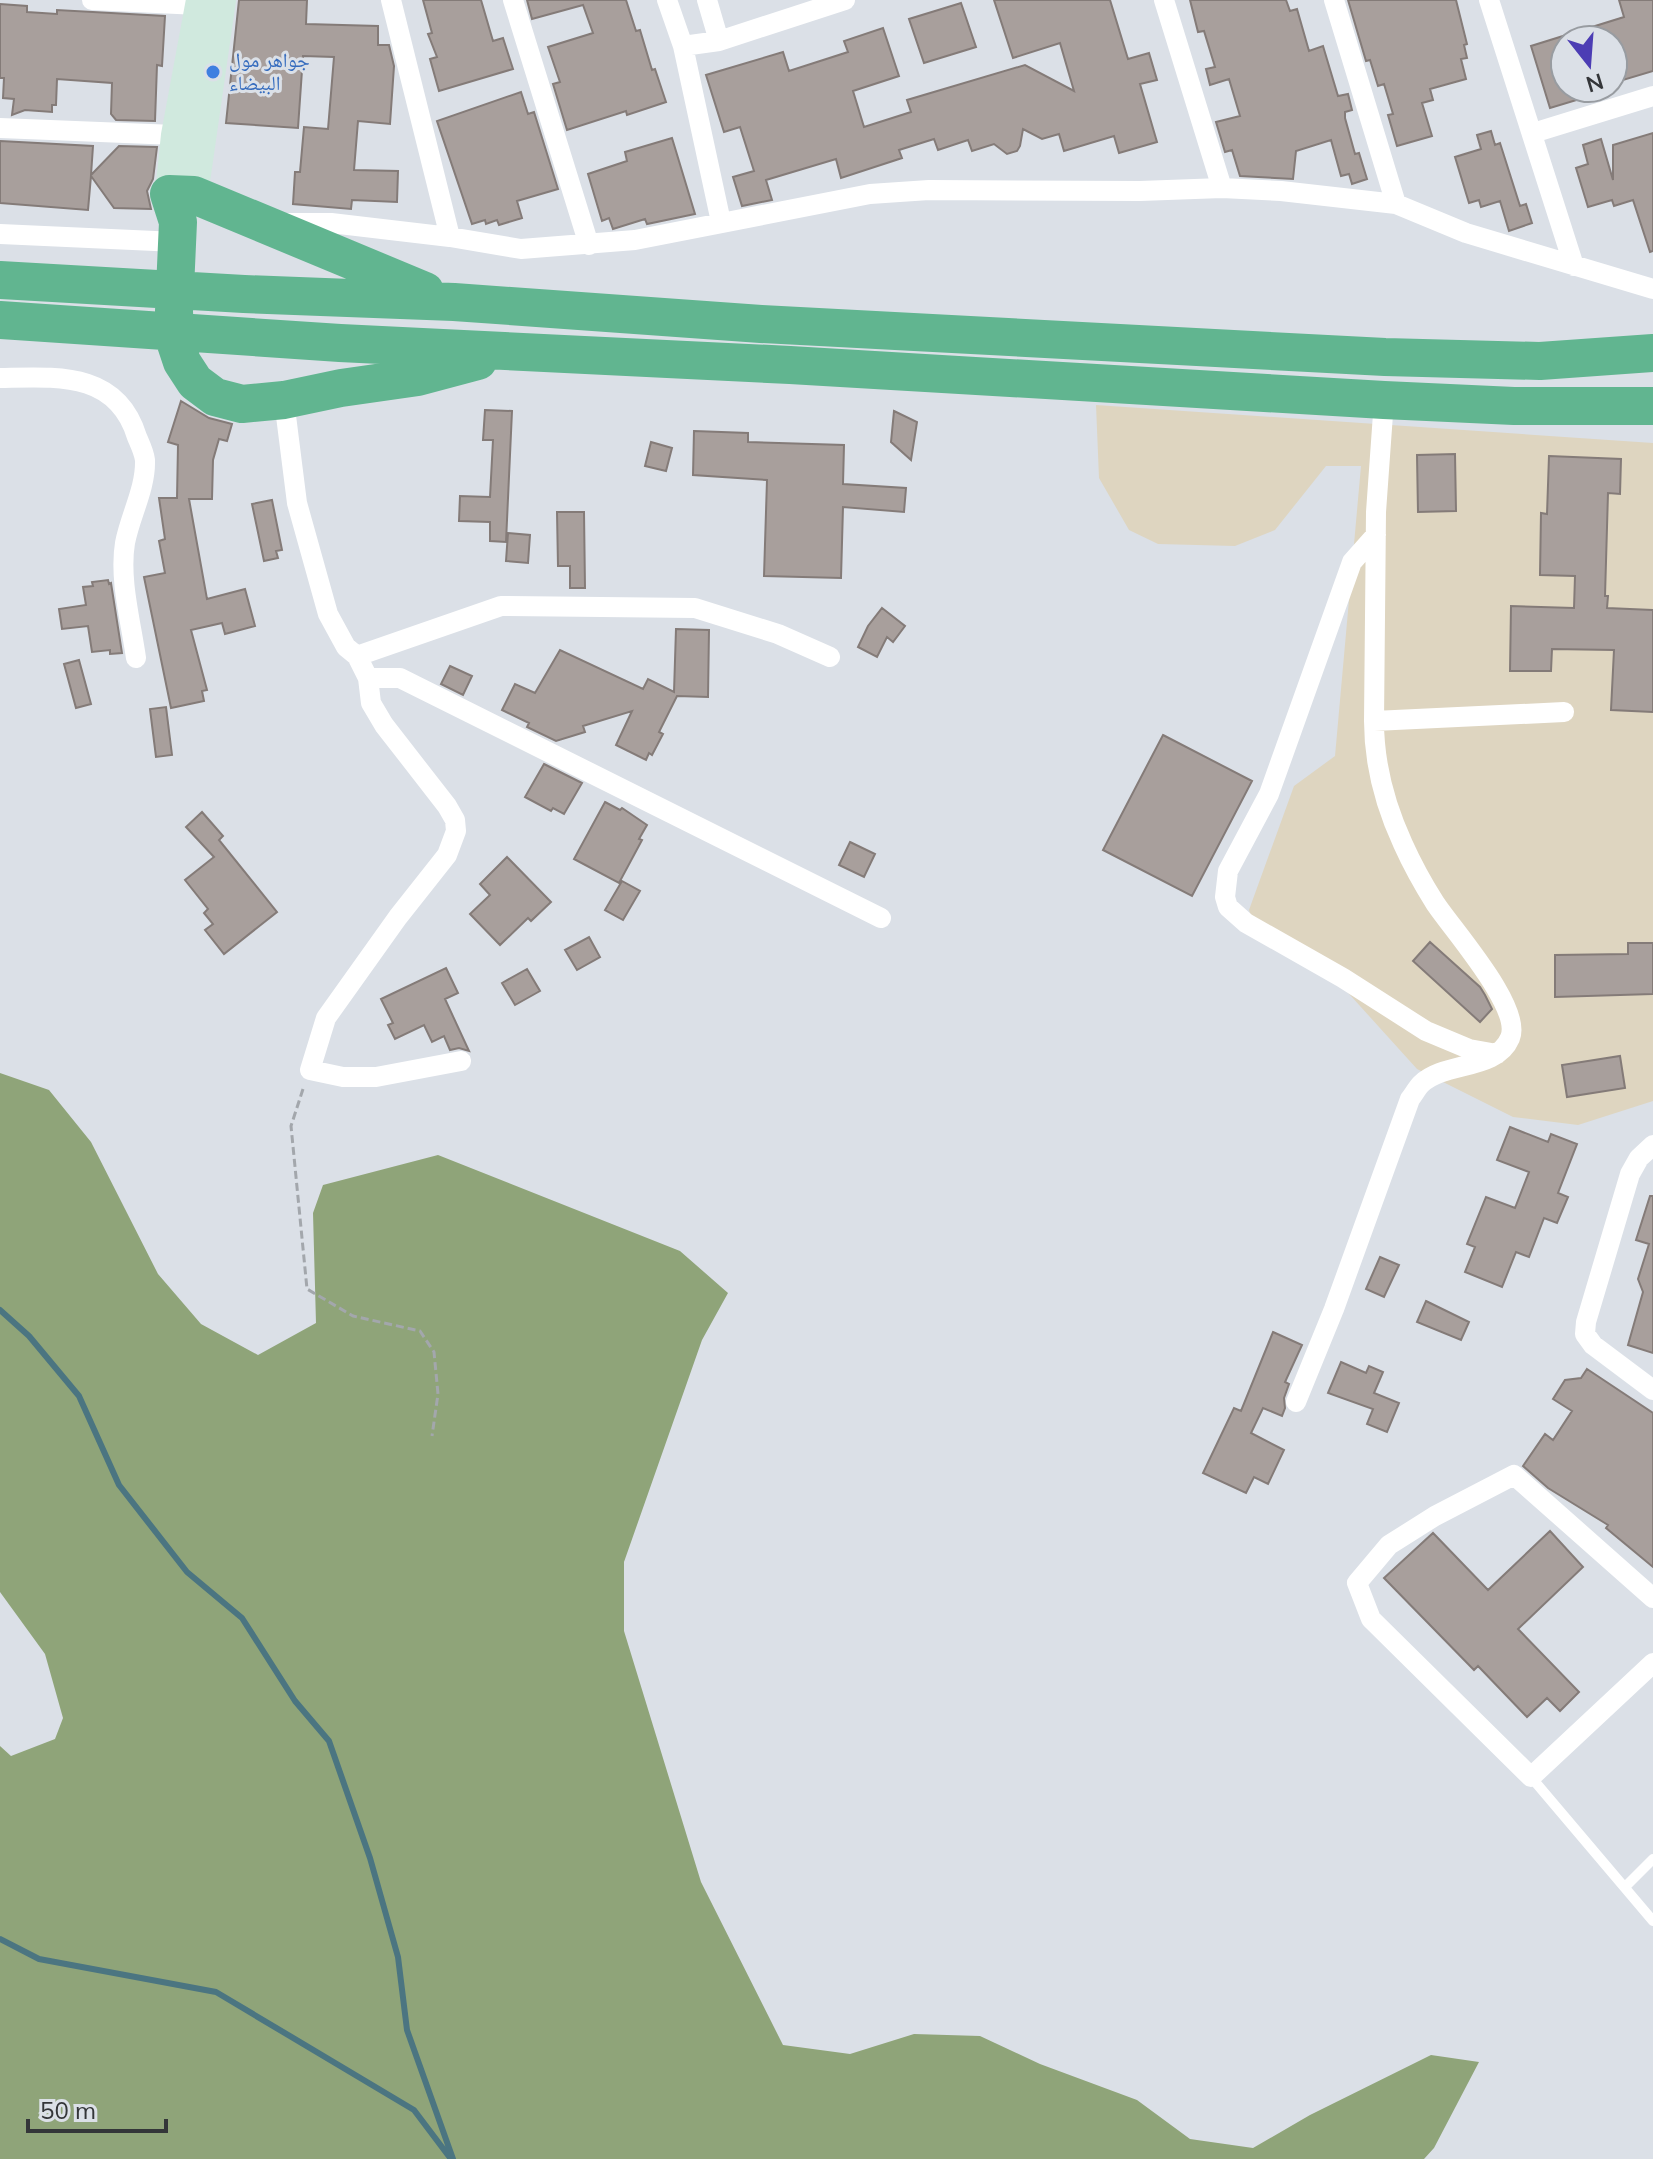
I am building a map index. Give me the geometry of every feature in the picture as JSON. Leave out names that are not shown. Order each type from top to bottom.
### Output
[{"type":"highway","points":[[348,280],[257,224],[180,213],[174,311],[175,341],[182,362],[195,382],[215,397],[242,404],[284,400],[418,377],[510,352]]},
{"type":"highway","points":[[0,280],[244,294],[348,280],[454,302],[761,324],[1385,357],[1540,361],[1653,353]]},
{"type":"highway","points":[[0,320],[340,343],[1384,400],[1514,406],[1653,406]]},
{"type":"highway","points":[[340,343],[347,365],[347,376],[341,388]]},
{"type":"main road","points":[[180,213],[175,135],[207,2]]},
{"type":"main road","points":[[180,213],[207,2]]},
{"type":"street","points":[[92,0],[207,2]]},
{"type":"street","points":[[391,0],[450,237]]},
{"type":"street","points":[[513,0],[589,245]]},
{"type":"street","points":[[667,0],[683,46],[721,222]]},
{"type":"street","points":[[707,0],[719,41]]},
{"type":"street","points":[[683,46],[719,41],[845,0]]},
{"type":"street","points":[[1164,0],[1222,188]]},
{"type":"street","points":[[1334,0],[1396,204]]},
{"type":"street","points":[[1489,0],[1574,266]]},
{"type":"street","points":[[1533,133],[1653,96]]},
{"type":"street","points":[[0,128],[175,135]]},
{"type":"street","points":[[257,224],[331,223],[521,249],[635,240],[870,194],[929,190],[1140,191],[1222,188],[1281,191],[1396,204],[1466,233],[1653,289]]},
{"type":"street","points":[[0,234],[180,213]]},
{"type":"street","points":[[0,378],[66,380],[102,388],[124,408],[135,429],[145,459],[138,500],[125,544],[126,586],[136,658]]},
{"type":"street","points":[[284,400],[297,503],[328,614],[368,678],[371,703],[404,752],[447,806],[455,820],[456,831],[447,855],[326,1018],[310,1070],[343,1077],[376,1077],[461,1061]]},
{"type":"street","points":[[1296,1402],[1334,1309],[1410,1099],[1422,1083],[1436,1075],[1498,1054],[1511,1036],[1511,1020],[1500,994],[1435,902],[1404,846],[1384,797],[1374,741],[1374,721],[1376,535],[1384,400]]},
{"type":"street","points":[[1376,535],[1352,562],[1269,794],[1228,871],[1225,897],[1228,907],[1246,923],[1343,978],[1426,1031],[1469,1049],[1498,1054]]},
{"type":"street","points":[[357,656],[501,606],[695,608],[778,634],[830,657]]},
{"type":"street","points":[[368,678],[400,678],[881,918]]},
{"type":"street","points":[[1374,721],[1564,712]]},
{"type":"street","points":[[1653,1145],[1639,1158],[1630,1174],[1585,1334],[1593,1345],[1653,1390]]},
{"type":"street","points":[[1653,1598],[1514,1475],[1435,1516],[1389,1545],[1357,1583],[1371,1619],[1531,1777],[1653,1663]]},
{"type":"lane","points":[[1531,1777],[1653,1921]]},
{"type":"lane","points":[[1625,1887],[1653,1859]]},
{"type":"path","points":[[310,1070],[291,1126],[307,1289],[353,1316],[420,1331],[434,1352],[438,1394],[432,1436]]},
{"type":"shaded area","points":[[1096,405],[1653,443],[1653,1101],[1578,1125],[1513,1117],[1417,1069],[1341,985],[1259,939],[1249,910],[1294,786],[1335,756],[1361,466],[1326,466],[1275,530],[1235,546],[1158,544],[1129,530],[1099,478]]},
{"type":"green space","points":[[0,1073],[49,1090],[91,1142],[158,1274],[201,1324],[258,1355],[316,1323],[313,1213],[323,1185],[438,1155],[680,1251],[728,1293],[702,1340],[624,1562],[624,1631],[701,1882],[783,2045],[850,2054],[914,2034],[980,2036],[1040,2064],[1137,2100],[1190,2139],[1253,2148],[1310,2115],[1431,2055],[1479,2062],[1434,2148],[1424,2159],[0,2159],[0,1746],[11,1756],[55,1739],[63,1718],[45,1654],[0,1592]]},
{"type":"building","points":[[239,0],[307,0],[306,24],[378,26],[378,45],[389,45],[394,66],[390,124],[358,121],[354,170],[398,171],[397,202],[352,200],[351,209],[293,204],[295,172],[300,172],[304,127],[328,129],[334,57],[303,56],[298,128],[226,123]]},
{"type":"building","points":[[423,0],[481,0],[493,41],[503,38],[513,69],[439,91],[430,59],[437,57],[428,34],[432,33]]},
{"type":"building","points":[[527,0],[626,0],[666,102],[567,130],[553,84],[560,82],[548,47],[593,33],[583,5],[532,19]]},
{"type":"building","points":[[994,0],[1110,0],[1128,59],[1149,53],[1157,80],[1140,84],[1157,142],[1119,153],[1114,136],[1064,151],[1059,134],[1042,139],[1023,129],[1017,151],[1007,154],[994,144],[972,151],[968,140],[938,150],[934,139],[899,150],[902,158],[841,178],[836,159],[766,180],[772,200],[742,206],[733,177],[754,171],[740,127],[724,132],[706,75],[783,52],[789,71],[848,52],[844,41],[883,28],[899,76],[853,91],[864,127],[911,112],[907,100],[1025,65],[1074,91],[1060,43],[1013,58]]},
{"type":"building","points":[[1190,0],[1286,0],[1290,11],[1297,9],[1309,51],[1323,46],[1338,96],[1348,94],[1352,110],[1345,112],[1345,118],[1355,154],[1359,153],[1367,179],[1352,184],[1349,174],[1341,176],[1331,140],[1296,151],[1293,179],[1240,176],[1232,150],[1225,152],[1216,122],[1240,116],[1229,79],[1210,85],[1206,69],[1215,67],[1204,31],[1198,32]]},
{"type":"building","points":[[1348,0],[1456,0],[1467,44],[1464,45],[1467,58],[1461,59],[1466,79],[1430,89],[1433,100],[1422,103],[1432,136],[1397,146],[1388,115],[1393,114],[1384,84],[1378,86],[1370,60],[1366,61]]},
{"type":"building","points":[[1619,0],[1653,0],[1653,71],[1629,78],[1629,24],[1602,24],[1624,17]]},
{"type":"building","points":[[961,3],[976,47],[924,63],[909,19]]},
{"type":"building","points":[[0,4],[27,6],[27,12],[57,14],[57,10],[165,16],[162,66],[157,65],[155,121],[116,120],[111,114],[112,83],[57,79],[56,105],[52,105],[52,112],[25,110],[12,115],[14,99],[3,98],[4,78],[0,78]]},
{"type":"building","points":[[1549,40],[1549,104],[1563,104],[1550,108],[1531,46]]},
{"type":"building","points":[[521,92],[528,114],[534,112],[558,189],[517,201],[522,218],[499,225],[497,220],[472,224],[437,121]]},
{"type":"building","points":[[1491,131],[1495,145],[1500,143],[1520,206],[1526,204],[1532,223],[1509,231],[1500,201],[1481,207],[1479,200],[1469,203],[1455,157],[1481,149],[1477,135]]},
{"type":"building","points":[[1653,133],[1653,251],[1650,252],[1633,200],[1614,206],[1612,200],[1588,207],[1576,168],[1588,164],[1583,145],[1601,139],[1613,180],[1613,145]]},
{"type":"building","points":[[672,138],[695,214],[647,224],[645,219],[613,229],[609,218],[602,221],[588,174],[627,161],[625,152]]},
{"type":"building","points":[[0,141],[93,146],[91,175],[119,146],[157,147],[153,179],[147,191],[151,209],[114,208],[91,176],[88,210],[0,203]]},
{"type":"building","points":[[181,401],[209,418],[232,424],[227,441],[219,439],[213,460],[212,499],[189,499],[207,599],[245,589],[255,626],[225,634],[222,623],[191,630],[207,690],[202,691],[204,701],[171,708],[144,577],[165,573],[159,541],[165,539],[159,498],[177,498],[178,445],[168,442]]},
{"type":"building","points":[[485,410],[512,411],[506,542],[490,541],[490,522],[459,521],[460,496],[490,497],[493,440],[483,440]]},
{"type":"building","points":[[894,411],[917,422],[911,460],[891,442]]},
{"type":"building","points":[[694,431],[748,433],[748,442],[844,445],[843,484],[906,488],[904,512],[843,507],[841,578],[764,576],[767,480],[693,475]]},
{"type":"building","points":[[651,442],[672,448],[666,471],[645,466]]},
{"type":"building","points":[[1455,454],[1456,511],[1418,512],[1417,455]]},
{"type":"building","points":[[1549,456],[1621,459],[1620,494],[1608,493],[1605,596],[1608,596],[1607,608],[1653,610],[1653,712],[1611,710],[1614,650],[1552,649],[1551,671],[1510,671],[1511,606],[1574,608],[1575,576],[1540,575],[1541,513],[1547,514]]},
{"type":"building","points":[[272,500],[282,550],[276,551],[278,558],[264,561],[252,504]]},
{"type":"building","points":[[557,512],[584,512],[585,588],[570,588],[570,566],[558,566]]},
{"type":"building","points":[[508,533],[530,535],[528,563],[506,561]]},
{"type":"building","points":[[108,580],[122,653],[110,654],[110,650],[92,652],[88,626],[62,629],[59,609],[86,605],[83,587]]},
{"type":"building","points":[[882,608],[905,626],[893,642],[887,637],[877,657],[858,647],[868,626]]},
{"type":"building","points":[[676,629],[709,630],[708,697],[677,696],[659,732],[663,734],[646,760],[616,745],[632,711],[583,726],[585,732],[556,741],[502,710],[515,684],[535,693],[560,650],[643,689],[648,679],[674,692]]},
{"type":"building","points":[[79,660],[91,704],[76,708],[64,664]]},
{"type":"building","points":[[450,666],[472,676],[463,695],[441,684]]},
{"type":"building","points":[[166,707],[172,755],[156,757],[150,709]]},
{"type":"building","points":[[1163,735],[1252,781],[1192,896],[1103,850]]},
{"type":"building","points":[[544,764],[582,783],[564,814],[553,808],[551,811],[525,797]]},
{"type":"building","points":[[605,802],[620,810],[622,808],[647,825],[619,883],[574,859]]},
{"type":"building","points":[[202,812],[223,836],[219,840],[277,912],[224,954],[205,930],[213,924],[204,913],[208,909],[185,880],[214,857],[186,827]]},
{"type":"building","points":[[850,842],[875,854],[864,877],[839,865]]},
{"type":"building","points":[[507,857],[551,902],[531,921],[528,918],[500,945],[470,914],[490,895],[480,884]]},
{"type":"building","points":[[622,881],[640,891],[623,920],[605,910]]},
{"type":"building","points":[[589,937],[600,957],[577,970],[565,950]]},
{"type":"building","points":[[1430,942],[1485,995],[1492,1009],[1480,1022],[1413,961]]},
{"type":"building","points":[[1628,943],[1653,943],[1653,994],[1555,997],[1555,955],[1628,954]]},
{"type":"building","points":[[446,968],[458,993],[445,999],[469,1051],[459,1048],[450,1050],[444,1036],[432,1042],[424,1025],[395,1039],[388,1025],[393,1023],[381,999]]},
{"type":"building","points":[[527,969],[540,991],[515,1005],[502,983]]},
{"type":"building","points":[[1620,1056],[1625,1088],[1567,1097],[1562,1065]]},
{"type":"building","points":[[1510,1127],[1548,1142],[1551,1134],[1577,1144],[1558,1193],[1568,1197],[1557,1223],[1544,1218],[1529,1257],[1516,1252],[1502,1287],[1465,1272],[1475,1247],[1467,1244],[1486,1197],[1515,1208],[1529,1172],[1497,1160]]},
{"type":"building","points":[[1650,1196],[1653,1196],[1653,1353],[1628,1345],[1643,1292],[1638,1279],[1649,1244],[1636,1240]]},
{"type":"building","points":[[1380,1257],[1399,1265],[1384,1297],[1366,1289]]},
{"type":"building","points":[[1426,1301],[1469,1322],[1461,1340],[1417,1322]]},
{"type":"building","points":[[1273,1332],[1302,1345],[1285,1382],[1289,1384],[1282,1416],[1263,1408],[1251,1433],[1284,1450],[1268,1484],[1254,1477],[1246,1493],[1203,1473],[1234,1408],[1241,1411]]},
{"type":"building","points":[[1341,1362],[1366,1373],[1369,1366],[1383,1372],[1374,1393],[1399,1403],[1387,1432],[1367,1424],[1373,1409],[1328,1393]]},
{"type":"building","points":[[1587,1369],[1653,1413],[1653,1567],[1606,1528],[1608,1525],[1548,1488],[1523,1466],[1545,1434],[1553,1440],[1572,1411],[1553,1399],[1565,1380],[1581,1378]]},
{"type":"building","points":[[1550,1531],[1583,1567],[1518,1629],[1579,1692],[1560,1711],[1547,1698],[1527,1717],[1478,1666],[1474,1670],[1384,1578],[1433,1533],[1488,1590]]},
{"type":"waterway","points":[[0,1310],[29,1336],[79,1396],[119,1485],[187,1572],[242,1618],[295,1701],[329,1741],[370,1858],[398,1957],[407,2030],[453,2159]]},
{"type":"waterway","points":[[0,1939],[39,1959],[216,1992],[414,2110],[451,2159]]},
{"type":"place","name":"جواهر مول البيضاء","points":[[213,72]]}]
